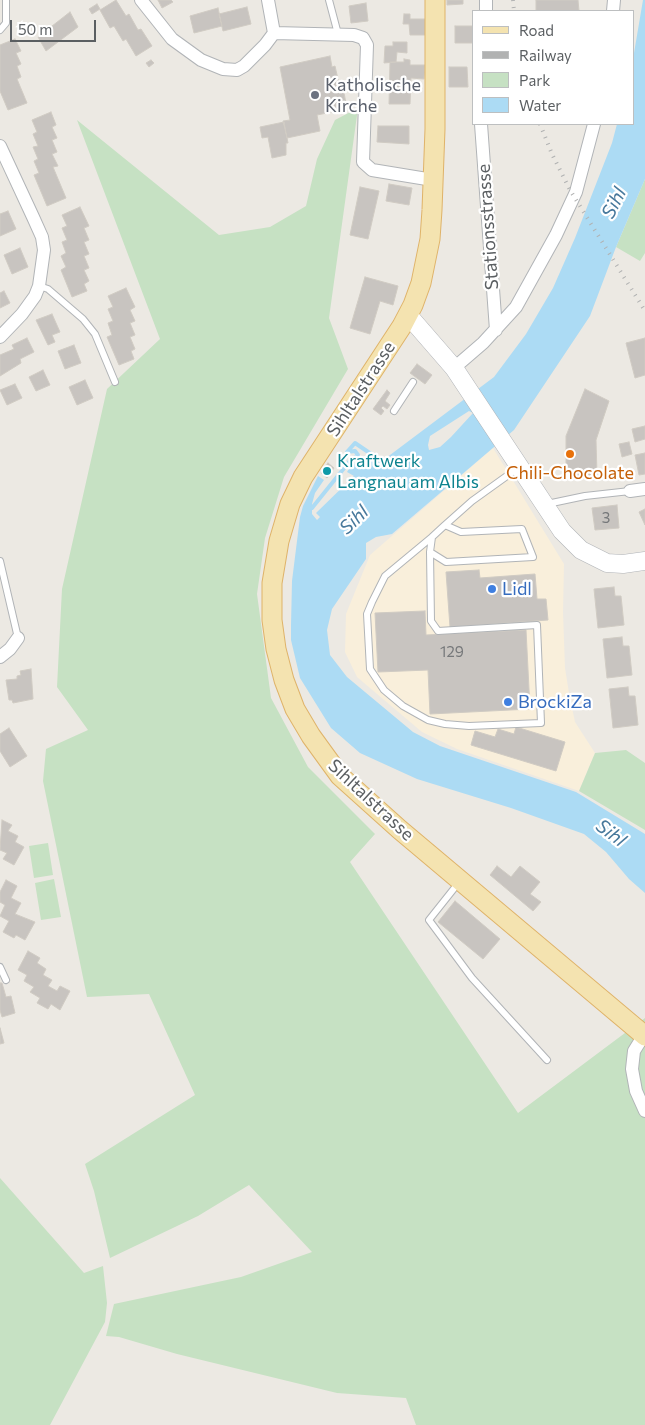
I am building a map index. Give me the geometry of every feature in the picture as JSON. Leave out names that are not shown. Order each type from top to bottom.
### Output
[{"type":"main road","name":"Sihltalstrasse","points":[[435,0],[433,180],[428,255],[419,290],[408,315],[313,462],[293,497],[282,529],[272,583],[272,620],[279,664],[289,695],[320,750],[354,790],[644,1035]]},
{"type":"main road","points":[[408,315],[458,374],[542,505],[562,531],[593,557],[615,564],[645,561]]},
{"type":"street","points":[[141,0],[172,39],[201,60],[223,69],[236,70],[244,66],[265,46],[274,33],[268,0]]},
{"type":"street","points":[[274,33],[338,34],[354,35],[363,38],[367,45],[364,162],[372,170],[433,180]]},
{"type":"street","name":"Stationsstrasse","points":[[481,125],[496,330]]},
{"type":"street","points":[[458,374],[516,307],[556,234],[576,192],[594,125]]},
{"type":"street","points":[[0,146],[42,237],[44,250],[39,286],[22,313],[0,337]]},
{"type":"street","points":[[630,492],[645,489]]},
{"type":"street","points":[[0,657],[10,649],[18,638]]},
{"type":"street","points":[[644,1035],[634,1052],[632,1069],[636,1091],[645,1111]]},
{"type":"lane","points":[[0,30],[6,22],[6,0]]},
{"type":"lane","points":[[329,0],[338,34]]},
{"type":"lane","points":[[39,286],[48,289],[84,319],[94,334],[115,382]]},
{"type":"lane","points":[[394,412],[413,382]]},
{"type":"lane","points":[[432,537],[430,552],[431,621],[438,631],[537,625],[541,723],[469,726],[428,720],[402,706],[384,690],[370,669],[367,614],[386,576],[472,501],[513,461]]},
{"type":"lane","points":[[542,505],[586,496],[630,492]]},
{"type":"lane","points":[[430,552],[446,562],[533,557],[522,529],[461,532],[445,524]]},
{"type":"lane","points":[[0,562],[18,638]]},
{"type":"lane","points":[[461,880],[429,920],[472,978],[547,1060]]},
{"type":"lane","points":[[0,967],[6,980]]},
{"type":"shaded area","points":[[493,448],[564,564],[565,668],[569,693],[575,722],[595,753],[579,791],[457,749],[422,732],[357,677],[345,652],[346,614],[370,555]]},
{"type":"green space","points":[[358,108],[329,318],[348,369],[284,477],[265,538],[257,594],[271,698],[308,767],[375,834],[350,862],[518,1113],[645,1018],[645,1425],[416,1425],[406,1398],[337,1393],[177,1354],[119,1337],[106,1336],[114,1304],[241,1277],[312,1252],[249,1185],[198,1216],[110,1258],[94,1191],[85,1164],[195,1095],[149,994],[87,997],[43,781],[46,749],[88,730],[57,687],[62,589],[107,389],[160,339],[77,120],[219,235],[270,227],[306,206],[317,159],[335,120]]},
{"type":"green space","points":[[645,179],[645,253],[640,261],[616,247]]},
{"type":"green space","points":[[626,750],[645,763],[645,830],[579,791],[595,753]]},
{"type":"green space","points":[[48,843],[53,875],[34,878],[29,846]]},
{"type":"green space","points":[[54,879],[61,917],[41,920],[35,883]]},
{"type":"green space","points":[[0,1178],[84,1273],[103,1266],[107,1303],[105,1322],[50,1425],[0,1425]]},
{"type":"water","name":"Sihl","points":[[643,0],[645,0],[645,179],[616,247],[590,316],[514,430],[392,534],[376,537],[366,543],[366,559],[332,609],[327,630],[330,655],[347,677],[413,732],[440,746],[576,792],[645,834],[645,893],[629,879],[606,852],[584,834],[511,808],[417,779],[360,753],[331,728],[300,678],[291,640],[292,581],[300,517],[303,506],[318,476],[324,480],[315,493],[312,504],[312,514],[317,520],[320,517],[316,513],[354,476],[347,472],[352,464],[373,461],[377,457],[386,458],[494,377],[526,334],[553,288],[575,238],[612,143],[617,125],[635,125],[635,47]],"holes":[[[469,411],[473,413],[440,447],[429,450],[430,436]]]},
{"type":"building","points":[[116,0],[126,16],[129,14],[138,30],[141,29],[152,46],[136,56],[126,39],[123,41],[114,26],[110,28],[100,10]]},
{"type":"building","points":[[158,0],[171,0],[173,2],[162,8]]},
{"type":"building","points":[[447,0],[463,0],[463,4],[447,5]]},
{"type":"building","points":[[536,0],[578,0],[579,10],[536,10]]},
{"type":"building","points":[[366,3],[368,21],[351,23],[349,6]]},
{"type":"building","points":[[97,4],[100,9],[92,14],[89,9]]},
{"type":"building","points":[[247,7],[251,24],[223,31],[219,14]]},
{"type":"building","points":[[218,8],[222,26],[194,33],[190,16]]},
{"type":"building","points":[[70,12],[78,27],[46,51],[38,37]]},
{"type":"building","points":[[404,14],[410,14],[410,19],[426,19],[426,35],[410,35],[409,24],[403,24]]},
{"type":"building","points":[[455,26],[472,26],[472,43],[455,43]]},
{"type":"building","points":[[15,39],[21,51],[16,53],[21,64],[17,66],[21,77],[17,79],[27,103],[8,110],[0,91],[0,45]]},
{"type":"building","points":[[393,42],[407,42],[407,53],[397,52],[396,62],[384,63],[385,46],[393,46]]},
{"type":"building","name":"Katholische Kirche","points":[[330,56],[332,67],[335,66],[340,88],[343,87],[347,109],[317,115],[320,131],[287,138],[283,121],[290,120],[280,67]]},
{"type":"building","points":[[404,59],[410,60],[410,65],[425,65],[424,79],[411,78],[410,104],[389,104],[390,62],[404,62]]},
{"type":"building","points":[[151,60],[154,63],[149,67],[146,63]]},
{"type":"building","points":[[449,67],[467,67],[468,87],[449,87]]},
{"type":"building","points":[[51,112],[56,125],[52,127],[57,138],[52,140],[57,152],[52,154],[58,166],[53,167],[66,198],[47,206],[34,175],[39,173],[34,161],[38,159],[33,147],[38,146],[33,134],[37,132],[32,120]]},
{"type":"building","points":[[284,122],[288,143],[286,143],[286,155],[272,158],[268,137],[262,138],[260,127]]},
{"type":"building","points":[[378,126],[409,126],[409,144],[377,142]]},
{"type":"building","points":[[389,184],[412,188],[409,205],[386,201]]},
{"type":"building","points":[[360,187],[379,191],[368,239],[350,235]]},
{"type":"building","points":[[80,207],[89,226],[84,228],[89,240],[84,242],[89,254],[84,256],[89,268],[84,270],[89,281],[84,284],[87,291],[72,297],[61,270],[66,267],[61,256],[66,253],[62,242],[67,240],[62,228],[67,226],[62,215]]},
{"type":"building","points":[[8,211],[16,229],[0,236],[0,214]]},
{"type":"building","points":[[20,248],[28,267],[12,274],[4,255]]},
{"type":"building","points":[[365,277],[398,286],[393,305],[380,301],[370,334],[350,328]]},
{"type":"building","points":[[126,288],[135,307],[130,310],[135,321],[130,323],[135,335],[130,337],[135,349],[131,351],[134,359],[119,365],[107,337],[112,335],[108,323],[113,321],[108,309],[113,307],[108,296]]},
{"type":"building","points":[[4,291],[10,303],[0,308],[0,293]]},
{"type":"building","points":[[52,314],[60,332],[52,335],[55,342],[48,345],[36,320]]},
{"type":"building","points":[[27,338],[34,352],[20,359],[21,363],[0,376],[0,355],[14,349],[12,345]]},
{"type":"building","points":[[645,338],[645,375],[635,378],[626,343]]},
{"type":"building","points":[[74,345],[81,363],[65,369],[58,351]]},
{"type":"building","points":[[417,364],[432,375],[425,384],[410,373]]},
{"type":"building","points":[[43,370],[50,385],[36,391],[29,377]]},
{"type":"building","points":[[85,380],[93,398],[77,405],[69,387]]},
{"type":"building","points":[[15,384],[22,398],[7,405],[0,390]]},
{"type":"building","points":[[585,389],[609,401],[596,440],[597,475],[566,477],[566,436]]},
{"type":"building","points":[[387,390],[390,393],[385,401],[390,405],[387,409],[383,406],[381,408],[384,411],[381,415],[373,409]]},
{"type":"building","points":[[645,426],[645,439],[635,442],[632,429]]},
{"type":"building","points":[[629,442],[632,454],[622,457],[619,444]]},
{"type":"building","points":[[645,453],[645,474],[639,475],[635,455]]},
{"type":"building","name":"Kraftwerk Langnau am Albis","points":[[328,463],[334,468],[327,478],[321,473]]},
{"type":"building","points":[[617,505],[619,528],[595,530],[592,508]]},
{"type":"building","points":[[645,509],[645,525],[639,512]]},
{"type":"building","name":"Lidl","points":[[479,570],[480,578],[535,574],[537,599],[546,599],[548,620],[450,627],[446,572]]},
{"type":"building","points":[[614,587],[615,596],[621,596],[624,625],[598,628],[594,589]]},
{"type":"building","points":[[425,611],[426,635],[526,630],[530,709],[430,714],[428,670],[378,672],[375,613]]},
{"type":"building","points":[[622,637],[623,646],[629,646],[632,675],[607,678],[603,639]]},
{"type":"building","points":[[31,669],[33,699],[13,703],[12,700],[9,700],[6,680],[17,679],[17,676],[21,675],[20,671]]},
{"type":"building","points":[[628,687],[629,696],[635,696],[638,725],[613,728],[609,689]]},
{"type":"building","points":[[516,727],[565,742],[556,771],[471,745],[475,731],[495,737],[498,729],[514,734]]},
{"type":"building","points":[[9,728],[27,756],[10,767],[0,751],[0,734]]},
{"type":"building","points":[[2,820],[12,825],[8,831],[18,836],[15,842],[24,847],[14,865],[3,859],[7,853],[0,850]]},
{"type":"building","points":[[497,866],[511,877],[520,866],[540,882],[530,894],[541,902],[533,911],[490,875]]},
{"type":"building","points":[[6,880],[17,886],[11,898],[21,903],[15,914],[35,922],[25,940],[16,935],[14,938],[3,932],[9,921],[0,916],[5,905],[0,902],[0,892]]},
{"type":"building","points":[[455,901],[500,939],[483,959],[438,922]]},
{"type":"building","points":[[28,951],[40,958],[37,963],[46,969],[43,975],[52,980],[48,986],[57,991],[60,986],[70,991],[60,1010],[51,1004],[48,1009],[37,1003],[40,998],[30,992],[34,987],[24,981],[27,975],[18,970]]},
{"type":"building","points":[[0,983],[2,983],[6,997],[11,996],[15,1013],[2,1017],[0,1010]]},
{"type":"building","points":[[0,1028],[4,1043],[0,1044]]},
{"type":"waterway","points":[[312,508],[349,462],[358,455],[355,451],[347,452],[355,443],[380,460]]},
{"type":"railway","points":[[513,0],[514,10]]},
{"type":"railway","points":[[540,125],[570,190],[645,311]]},
{"type":"place","name":"Katholische Kirche","points":[[315,95]]},
{"type":"place","name":"Chili-Chocolate","points":[[570,454]]},
{"type":"place","name":"Kraftwerk Langnau am Albis","points":[[327,471]]},
{"type":"place","name":"Lidl","points":[[492,589]]},
{"type":"place","name":"BrockiZa","points":[[508,702]]}]
